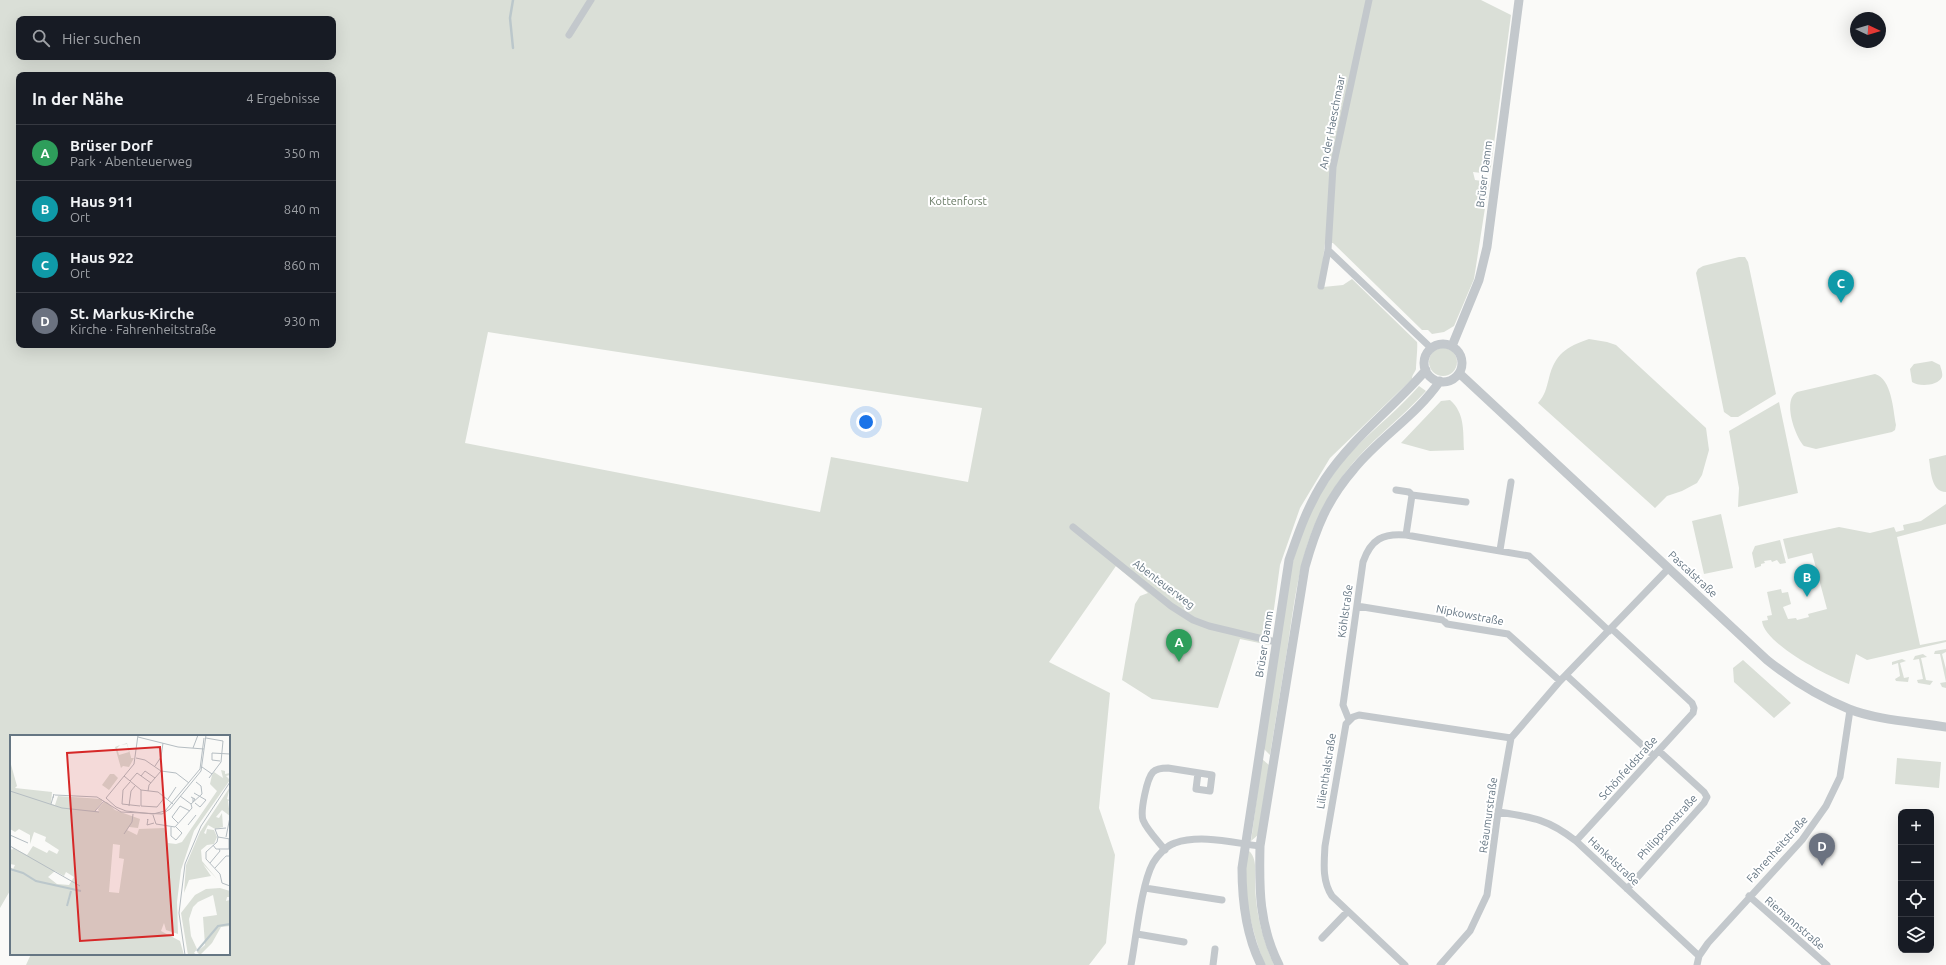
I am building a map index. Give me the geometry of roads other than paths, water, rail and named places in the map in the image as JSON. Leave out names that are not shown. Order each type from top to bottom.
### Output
[{"type":"street","points":[[569,35],[591,0]]},
{"type":"street","name":"An der Haeschmaar","points":[[1321,286],[1328,250],[1333,166],[1369,0]]},
{"type":"street","name":"Brüser Damm","points":[[1452,346],[1479,280],[1487,247],[1519,0]]},
{"type":"street","points":[[1328,250],[1432,348]]},
{"type":"street","points":[[1442,344],[1452,346],[1460,355],[1462,367],[1459,373],[1450,380],[1440,381],[1431,377],[1426,370],[1425,358],[1432,348],[1442,344]]},
{"type":"street","name":"Brüser Damm","points":[[1261,965],[1252,942],[1244,913],[1242,868],[1276,642],[1290,560],[1302,520],[1325,479],[1344,456],[1426,370]]},
{"type":"street","name":"Pascalstraße","points":[[1459,373],[1767,660],[1791,679],[1818,695],[1850,710],[1886,718],[1946,727]]},
{"type":"street","points":[[1279,965],[1267,936],[1262,912],[1259,888],[1260,846],[1305,566],[1317,527],[1337,490],[1354,468],[1412,414],[1440,381]]},
{"type":"street","points":[[1500,550],[1512,482]]},
{"type":"street","points":[[1396,490],[1409,492],[1412,495],[1466,502]]},
{"type":"street","points":[[1406,535],[1412,495]]},
{"type":"street","name":"Abenteuerweg","points":[[1073,527],[1172,606],[1193,620],[1209,626],[1276,642]]},
{"type":"street","name":"Köhlstraße","points":[[1349,720],[1343,705],[1363,562],[1368,550],[1373,544],[1388,534],[1406,535],[1529,556],[1610,630]]},
{"type":"street","points":[[1349,720],[1359,715],[1511,738],[1560,681],[1669,568]]},
{"type":"street","name":"Nipkowstraße","points":[[1357,606],[1443,620],[1447,624],[1508,634],[1560,681]]},
{"type":"street","name":"Schönfeldstraße","points":[[1576,841],[1693,713],[1694,708],[1692,703],[1610,630]]},
{"type":"street","points":[[1566,675],[1656,754]]},
{"type":"street","name":"Fahrenheitstraße","points":[[1697,965],[1699,956],[1708,943],[1749,896],[1802,840],[1826,806],[1840,777],[1850,710]]},
{"type":"street","name":"Lilienthalstraße","points":[[1349,720],[1344,730],[1324,864],[1328,890],[1347,912],[1405,965]]},
{"type":"street","name":"Réaumurstraße","points":[[1440,965],[1470,931],[1487,896],[1498,812],[1511,738]]},
{"type":"street","name":"Philippsonstraße","points":[[1627,889],[1704,803],[1707,797],[1704,792],[1656,754]]},
{"type":"street","points":[[1165,850],[1143,820],[1142,813],[1145,794],[1150,776],[1153,772],[1162,768],[1198,773]]},
{"type":"street","name":"Hankelstraße","points":[[1498,812],[1536,818],[1558,827],[1576,841],[1699,956]]},
{"type":"street","points":[[1132,965],[1145,888],[1153,864],[1165,850],[1174,843],[1193,840],[1260,846]]},
{"type":"street","points":[[1145,888],[1222,900]]},
{"type":"street","name":"Riemannstraße","points":[[1749,896],[1828,965]]},
{"type":"street","points":[[1322,938],[1347,912]]},
{"type":"street","points":[[1137,934],[1184,942]]},
{"type":"street","points":[[1213,965],[1214,949]]},
{"type":"waterway","points":[[513,0],[510,18],[513,48]]},
{"type":"place","name":"Haus 922","points":[[1841,303]]},
{"type":"place","name":"Haus 911","points":[[1807,597]]},
{"type":"place","name":"Brüser Dorf","points":[[1179,662]]},
{"type":"place","name":"St. Markus-Kirche","points":[[1822,866]]},
{"type":"park label","name":"Kottenforst","points":[[958,201]]}]
